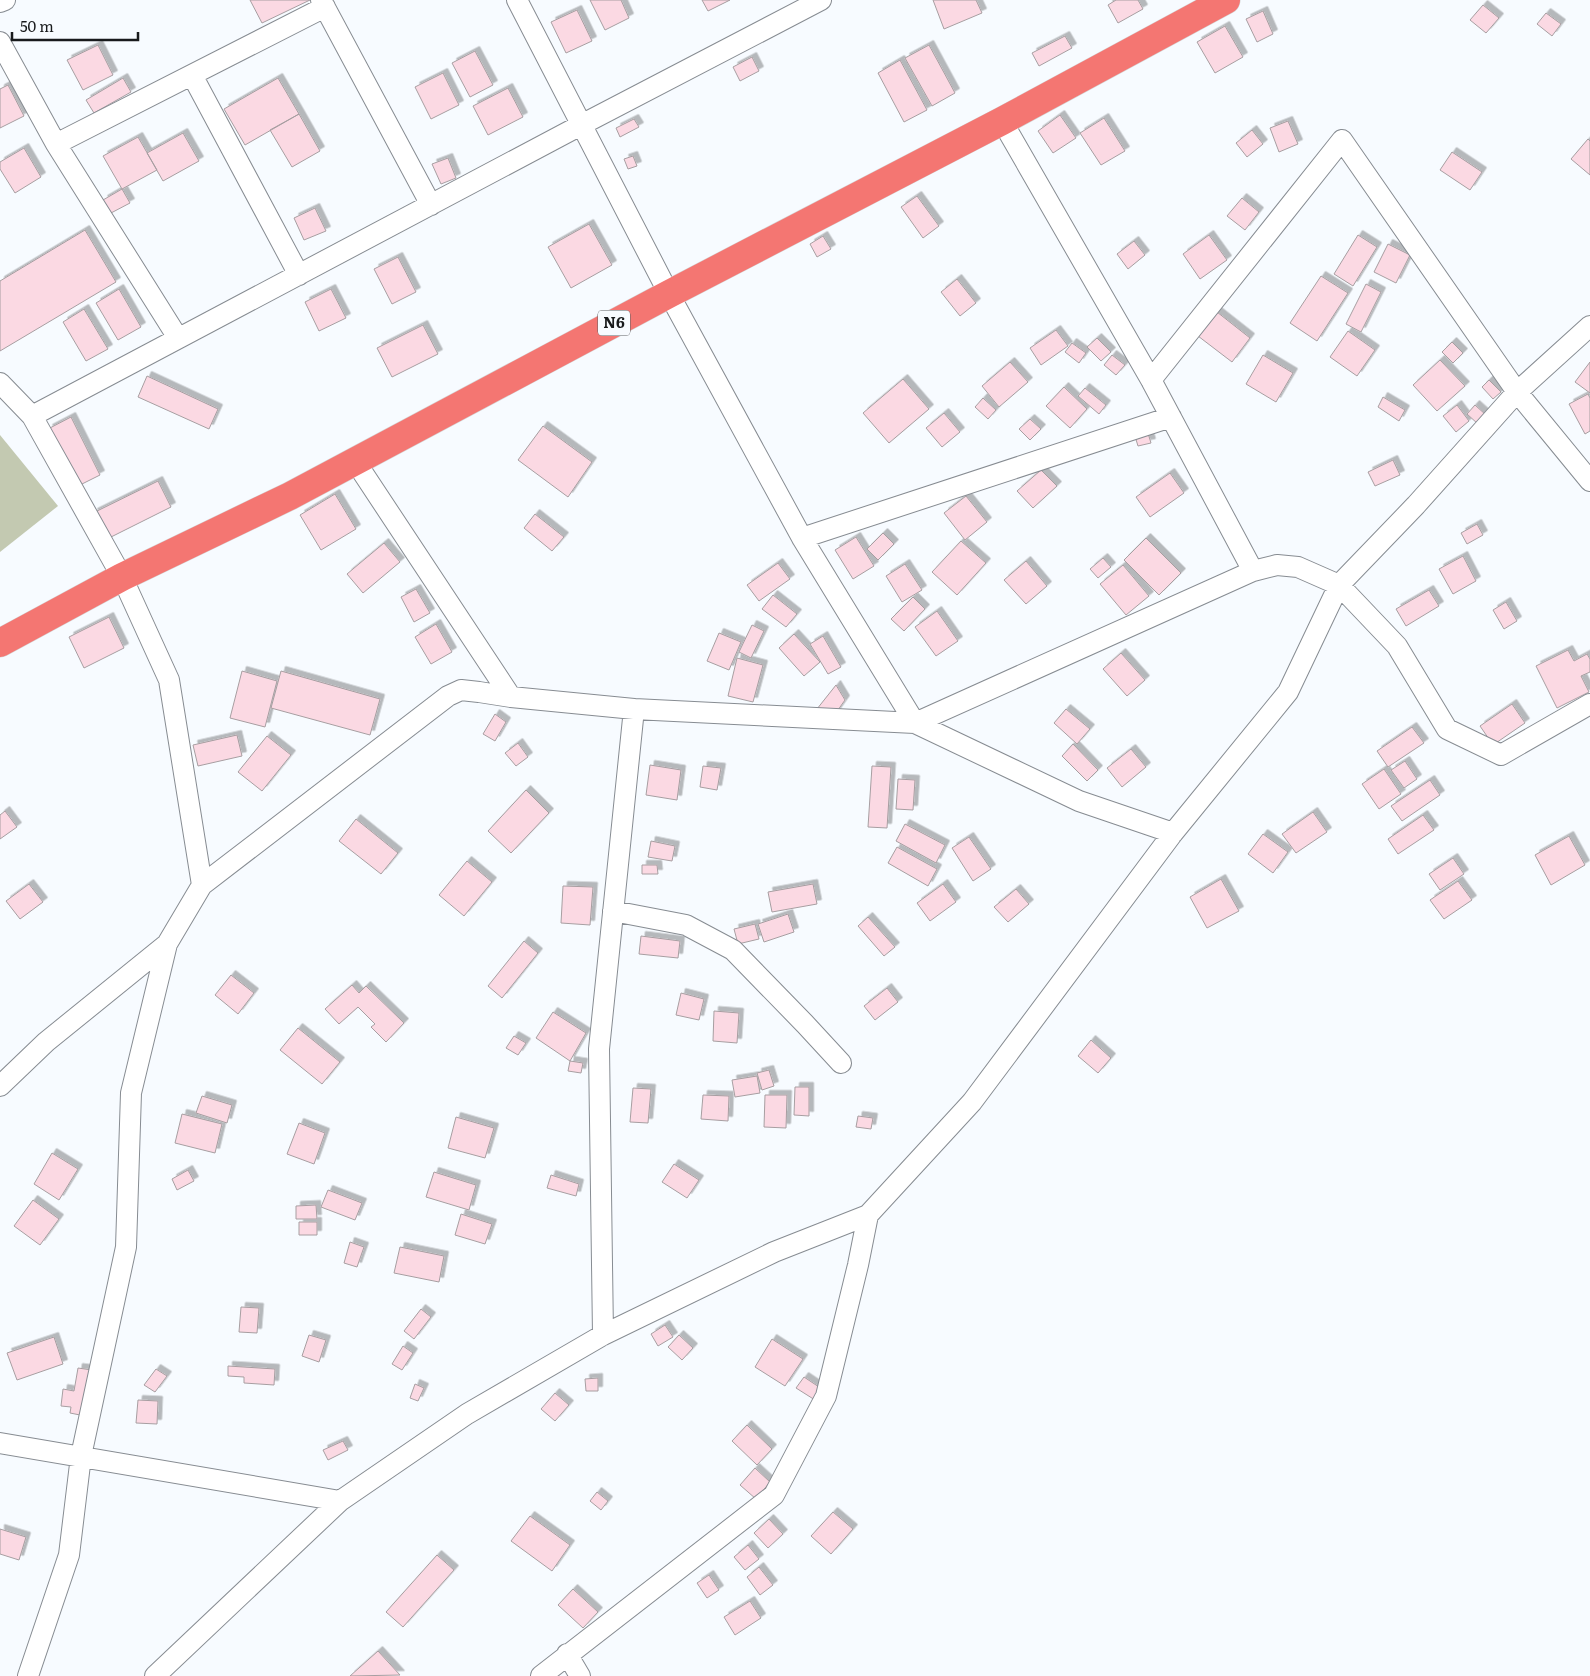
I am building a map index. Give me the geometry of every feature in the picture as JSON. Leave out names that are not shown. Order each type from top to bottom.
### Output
[{"type":"highway","name":"N6","points":[[0,644],[122,577],[290,496],[669,294],[1002,121],[1226,0]]},
{"type":"street","points":[[0,2],[5,0]]},
{"type":"street","points":[[517,0],[669,294],[802,538],[915,723]]},
{"type":"street","points":[[32,416],[821,0]]},
{"type":"street","points":[[56,144],[192,75],[323,4],[431,205]]},
{"type":"street","points":[[0,42],[56,144],[178,338]]},
{"type":"street","points":[[192,75],[299,275]]},
{"type":"street","points":[[1002,121],[1151,380],[1253,572]]},
{"type":"street","points":[[1151,380],[1342,140],[1517,392],[1590,481]]},
{"type":"street","points":[[155,1676],[340,1501],[466,1414],[603,1335],[774,1252],[868,1215],[972,1102],[1173,833],[1288,692],[1339,585],[1416,506],[1517,392],[1590,326]]},
{"type":"street","points":[[0,383],[32,416],[122,577],[169,680],[202,885]]},
{"type":"street","points":[[802,538],[1171,417]]},
{"type":"street","points":[[355,461],[511,697]]},
{"type":"street","points":[[915,723],[1253,572],[1277,565],[1298,567],[1339,585],[1398,646],[1447,729],[1500,756],[1590,704]]},
{"type":"street","points":[[28,1676],[70,1555],[81,1456],[126,1247],[131,1093],[167,944],[202,885],[448,696],[461,690],[634,709],[915,723],[1079,801],[1173,833]]},
{"type":"street","points":[[603,1335],[599,1049],[634,709]]},
{"type":"street","points":[[613,911],[686,926],[733,950],[841,1063]]},
{"type":"street","points":[[0,1086],[46,1042],[167,944]]},
{"type":"street","points":[[540,1676],[774,1495],[826,1396],[858,1265],[868,1215]]},
{"type":"street","points":[[0,1443],[340,1501]]},
{"type":"street","points":[[567,1654],[580,1676]]},
{"type":"green space","points":[[0,435],[58,506],[0,552]]},
{"type":"building","points":[[250,0],[310,0],[262,23]]},
{"type":"building","points":[[590,0],[621,0],[629,18],[605,30]]},
{"type":"building","points":[[702,0],[730,0],[708,11]]},
{"type":"building","points":[[933,0],[976,0],[982,13],[944,29]]},
{"type":"building","points":[[1116,0],[1138,0],[1143,9],[1118,23],[1108,5]]},
{"type":"building","points":[[1483,5],[1499,18],[1486,33],[1470,20]]},
{"type":"building","points":[[577,10],[592,41],[566,53],[551,22]]},
{"type":"building","points":[[1263,11],[1273,34],[1257,42],[1246,19]]},
{"type":"building","points":[[1546,13],[1561,24],[1552,36],[1537,24]]},
{"type":"building","points":[[1225,26],[1243,57],[1215,73],[1197,42]]},
{"type":"building","points":[[1065,36],[1072,48],[1039,66],[1032,53]]},
{"type":"building","points":[[98,45],[113,75],[83,90],[67,60]]},
{"type":"building","points":[[929,45],[955,93],[932,106],[905,58]]},
{"type":"building","points":[[475,51],[493,85],[470,97],[452,63]]},
{"type":"building","points":[[752,57],[759,71],[740,81],[733,67]]},
{"type":"building","points":[[900,60],[927,110],[904,122],[878,73]]},
{"type":"building","points":[[443,73],[459,105],[431,119],[415,87]]},
{"type":"building","points":[[123,78],[131,92],[94,113],[86,100]]},
{"type":"building","points":[[278,78],[299,114],[245,145],[224,109]]},
{"type":"building","points":[[8,85],[24,116],[0,128],[0,89]]},
{"type":"building","points":[[508,88],[523,117],[488,135],[473,106]]},
{"type":"building","points":[[299,114],[320,151],[292,167],[270,130]]},
{"type":"building","points":[[1060,115],[1076,138],[1053,153],[1038,131]]},
{"type":"building","points":[[1104,118],[1125,151],[1101,165],[1080,133]]},
{"type":"building","points":[[634,119],[639,127],[620,137],[616,128]]},
{"type":"building","points":[[1288,121],[1298,144],[1279,152],[1270,128]]},
{"type":"building","points":[[1252,130],[1263,144],[1247,157],[1236,143]]},
{"type":"building","points":[[183,133],[199,161],[163,181],[147,153]]},
{"type":"building","points":[[138,137],[157,170],[122,189],[103,156]]},
{"type":"building","points":[[1588,139],[1590,141],[1590,175],[1571,159]]},
{"type":"building","points":[[24,148],[41,177],[15,193],[0,169],[0,162]]},
{"type":"building","points":[[1452,152],[1482,172],[1470,190],[1440,170]]},
{"type":"building","points":[[633,156],[637,166],[628,169],[624,159]]},
{"type":"building","points":[[448,158],[456,178],[441,184],[432,164]]},
{"type":"building","points":[[122,189],[130,203],[111,213],[103,200]]},
{"type":"building","points":[[917,196],[939,226],[923,238],[901,207]]},
{"type":"building","points":[[1242,198],[1259,212],[1245,230],[1227,216]]},
{"type":"building","points":[[315,208],[326,231],[304,240],[294,218]]},
{"type":"building","points":[[589,224],[612,265],[571,288],[548,247]]},
{"type":"building","points":[[85,230],[116,282],[0,351],[0,281]]},
{"type":"building","points":[[1209,235],[1227,260],[1200,279],[1183,254]]},
{"type":"building","points":[[1358,235],[1377,247],[1353,286],[1334,274]]},
{"type":"building","points":[[823,236],[831,249],[817,257],[810,244]]},
{"type":"building","points":[[1134,241],[1145,255],[1128,269],[1117,254]]},
{"type":"building","points":[[1388,244],[1410,255],[1396,283],[1374,272]]},
{"type":"building","points":[[398,257],[416,292],[392,304],[374,269]]},
{"type":"building","points":[[1321,276],[1348,293],[1317,341],[1290,323]]},
{"type":"building","points":[[957,279],[976,303],[960,316],[941,292]]},
{"type":"building","points":[[1366,284],[1381,292],[1361,332],[1346,324]]},
{"type":"building","points":[[119,289],[141,327],[118,340],[96,303]]},
{"type":"building","points":[[331,289],[346,318],[319,331],[305,302]]},
{"type":"building","points":[[84,309],[108,349],[86,361],[63,322]]},
{"type":"building","points":[[1217,312],[1250,338],[1232,362],[1198,336]]},
{"type":"building","points":[[423,325],[438,354],[392,377],[377,348]]},
{"type":"building","points":[[1056,330],[1068,346],[1041,365],[1030,348]]},
{"type":"building","points":[[1348,331],[1375,350],[1357,376],[1330,357]]},
{"type":"building","points":[[1097,338],[1111,352],[1101,361],[1087,347]]},
{"type":"building","points":[[1452,342],[1463,353],[1453,363],[1442,352]]},
{"type":"building","points":[[1072,343],[1086,353],[1079,363],[1065,352]]},
{"type":"building","points":[[1112,355],[1125,365],[1116,375],[1104,365]]},
{"type":"building","points":[[1263,355],[1293,373],[1276,402],[1246,384]]},
{"type":"building","points":[[1440,360],[1465,386],[1437,411],[1413,385]]},
{"type":"building","points":[[1010,362],[1028,382],[999,407],[982,386]]},
{"type":"building","points":[[1590,362],[1590,393],[1575,382]]},
{"type":"building","points":[[147,376],[218,409],[209,429],[138,397]]},
{"type":"building","points":[[903,379],[929,409],[889,443],[863,413]]},
{"type":"building","points":[[1489,380],[1501,392],[1493,399],[1482,387]]},
{"type":"building","points":[[1064,387],[1087,409],[1070,428],[1046,406]]},
{"type":"building","points":[[1085,388],[1106,405],[1099,414],[1078,396]]},
{"type":"building","points":[[1588,394],[1590,398],[1590,431],[1585,434],[1569,404]]},
{"type":"building","points":[[1383,397],[1405,410],[1399,421],[1378,407]]},
{"type":"building","points":[[983,398],[996,410],[988,419],[975,407]]},
{"type":"building","points":[[1457,405],[1469,421],[1456,432],[1443,416]]},
{"type":"building","points":[[1475,405],[1486,415],[1478,424],[1467,414]]},
{"type":"building","points":[[944,413],[960,432],[942,447],[926,428]]},
{"type":"building","points":[[71,417],[100,475],[78,486],[48,429]]},
{"type":"building","points":[[1030,419],[1041,429],[1030,440],[1019,429]]},
{"type":"building","points":[[543,426],[592,462],[568,497],[518,460]]},
{"type":"building","points":[[1147,430],[1151,443],[1138,446],[1134,433]]},
{"type":"building","points":[[1393,460],[1400,475],[1375,486],[1368,472]]},
{"type":"building","points":[[1041,470],[1057,486],[1033,508],[1017,491]]},
{"type":"building","points":[[1170,473],[1184,493],[1150,517],[1136,497]]},
{"type":"building","points":[[158,481],[171,507],[107,539],[93,513]]},
{"type":"building","points":[[335,494],[356,529],[321,550],[300,515]]},
{"type":"building","points":[[966,496],[987,522],[965,540],[944,513]]},
{"type":"building","points":[[535,514],[564,537],[552,551],[524,528]]},
{"type":"building","points":[[1477,524],[1483,535],[1467,544],[1461,533]]},
{"type":"building","points":[[883,533],[894,544],[878,560],[867,549]]},
{"type":"building","points":[[856,537],[874,566],[853,579],[835,550]]},
{"type":"building","points":[[1146,538],[1181,573],[1159,595],[1124,560]]},
{"type":"building","points":[[961,541],[986,563],[957,595],[932,572]]},
{"type":"building","points":[[384,543],[400,562],[363,593],[347,574]]},
{"type":"building","points":[[1463,556],[1476,581],[1453,594],[1439,569]]},
{"type":"building","points":[[1103,558],[1111,567],[1098,578],[1090,569]]},
{"type":"building","points":[[1026,561],[1047,586],[1026,604],[1004,580]]},
{"type":"building","points":[[778,563],[790,579],[759,601],[747,585]]},
{"type":"building","points":[[905,564],[922,590],[902,602],[886,576]]},
{"type":"building","points":[[1123,565],[1149,596],[1126,615],[1100,584]]},
{"type":"building","points":[[416,589],[430,613],[414,622],[401,597]]},
{"type":"building","points":[[1429,590],[1439,606],[1406,626],[1396,609]]},
{"type":"building","points":[[773,595],[797,614],[786,627],[762,609]]},
{"type":"building","points":[[913,597],[925,609],[904,631],[891,619]]},
{"type":"building","points":[[1506,602],[1517,621],[1504,629],[1493,610]]},
{"type":"building","points":[[937,611],[958,641],[936,656],[915,627]]},
{"type":"building","points":[[109,617],[124,648],[84,668],[69,637]]},
{"type":"building","points":[[436,624],[452,652],[431,664],[415,637]]},
{"type":"building","points":[[752,625],[764,631],[751,658],[739,652]]},
{"type":"building","points":[[719,633],[741,642],[729,670],[707,661]]},
{"type":"building","points":[[794,634],[820,662],[804,676],[779,648]]},
{"type":"building","points":[[823,636],[841,667],[828,674],[810,644]]},
{"type":"building","points":[[1568,650],[1574,661],[1587,654],[1590,659],[1590,672],[1581,676],[1589,692],[1557,708],[1536,666]]},
{"type":"building","points":[[1121,653],[1145,680],[1127,696],[1103,669]]},
{"type":"building","points":[[737,658],[763,665],[753,702],[728,696]]},
{"type":"building","points":[[242,671],[277,681],[265,727],[230,718]]},
{"type":"building","points":[[281,671],[380,699],[370,735],[271,708]]},
{"type":"building","points":[[836,685],[845,700],[833,717],[813,714]]},
{"type":"building","points":[[1512,704],[1525,723],[1493,745],[1480,726]]},
{"type":"building","points":[[1066,709],[1090,729],[1077,744],[1054,723]]},
{"type":"building","points":[[495,714],[506,722],[495,741],[483,734]]},
{"type":"building","points":[[1412,727],[1424,743],[1388,767],[1377,751]]},
{"type":"building","points":[[237,735],[242,756],[198,766],[193,745]]},
{"type":"building","points":[[267,736],[291,755],[262,791],[238,772]]},
{"type":"building","points":[[518,743],[528,757],[516,766],[505,753]]},
{"type":"building","points":[[1073,744],[1098,770],[1087,781],[1062,756]]},
{"type":"building","points":[[1131,749],[1146,767],[1122,787],[1107,768]]},
{"type":"building","points":[[1405,761],[1417,779],[1404,788],[1391,770]]},
{"type":"building","points":[[650,765],[681,770],[677,800],[646,795]]},
{"type":"building","points":[[703,766],[721,768],[717,790],[700,787]]},
{"type":"building","points":[[872,766],[891,767],[887,828],[868,827]]},
{"type":"building","points":[[1384,769],[1401,794],[1379,809],[1362,784]]},
{"type":"building","points":[[898,779],[915,780],[913,810],[896,809]]},
{"type":"building","points":[[1430,780],[1440,795],[1402,821],[1391,806]]},
{"type":"building","points":[[526,790],[549,813],[511,853],[488,831]]},
{"type":"building","points":[[5,811],[17,827],[0,839],[0,815]]},
{"type":"building","points":[[1313,812],[1327,832],[1296,853],[1282,834]]},
{"type":"building","points":[[1423,815],[1434,830],[1398,854],[1388,839]]},
{"type":"building","points":[[356,819],[398,853],[381,874],[339,841]]},
{"type":"building","points":[[905,824],[945,845],[936,863],[896,841]]},
{"type":"building","points":[[1263,834],[1288,852],[1273,873],[1248,854]]},
{"type":"building","points":[[1569,836],[1585,865],[1551,885],[1535,855]]},
{"type":"building","points":[[969,837],[991,869],[973,881],[952,848]]},
{"type":"building","points":[[651,841],[675,846],[672,861],[648,857]]},
{"type":"building","points":[[897,847],[937,869],[928,886],[888,863]]},
{"type":"building","points":[[1453,858],[1464,874],[1440,890],[1429,874]]},
{"type":"building","points":[[467,861],[492,882],[464,916],[439,895]]},
{"type":"building","points":[[642,865],[657,865],[658,874],[642,874]]},
{"type":"building","points":[[1221,879],[1239,911],[1207,928],[1190,897]]},
{"type":"building","points":[[1458,881],[1472,900],[1444,919],[1430,900]]},
{"type":"building","points":[[29,884],[43,902],[20,919],[6,901]]},
{"type":"building","points":[[813,884],[817,904],[772,912],[768,892]]},
{"type":"building","points":[[943,884],[956,902],[930,921],[917,903]]},
{"type":"building","points":[[563,886],[593,887],[590,925],[561,923]]},
{"type":"building","points":[[1016,889],[1029,904],[1008,922],[994,907]]},
{"type":"building","points":[[788,914],[794,932],[764,942],[758,924]]},
{"type":"building","points":[[868,917],[895,947],[884,956],[858,926]]},
{"type":"building","points":[[755,924],[759,939],[738,944],[734,929]]},
{"type":"building","points":[[641,936],[680,941],[678,958],[639,954]]},
{"type":"building","points":[[524,941],[538,953],[502,998],[488,986]]},
{"type":"building","points":[[231,975],[254,993],[238,1014],[215,995]]},
{"type":"building","points":[[352,985],[359,993],[366,986],[404,1023],[386,1042],[371,1027],[375,1024],[358,1007],[339,1024],[325,1009]]},
{"type":"building","points":[[887,988],[898,1002],[875,1020],[864,1006]]},
{"type":"building","points":[[681,993],[704,999],[699,1020],[676,1015]]},
{"type":"building","points":[[714,1011],[739,1013],[737,1043],[713,1041]]},
{"type":"building","points":[[553,1012],[586,1033],[570,1061],[536,1038]]},
{"type":"building","points":[[298,1028],[340,1062],[322,1084],[280,1050]]},
{"type":"building","points":[[514,1036],[526,1043],[518,1055],[506,1048]]},
{"type":"building","points":[[1091,1040],[1111,1058],[1098,1073],[1078,1056]]},
{"type":"building","points":[[570,1061],[583,1063],[581,1073],[568,1071]]},
{"type":"building","points":[[769,1070],[774,1086],[762,1090],[757,1073]]},
{"type":"building","points":[[757,1076],[760,1093],[735,1097],[732,1080]]},
{"type":"building","points":[[795,1087],[809,1087],[809,1116],[794,1115]]},
{"type":"building","points":[[633,1088],[651,1089],[648,1123],[630,1122]]},
{"type":"building","points":[[703,1095],[729,1096],[728,1121],[701,1119]]},
{"type":"building","points":[[765,1095],[787,1095],[786,1128],[764,1127]]},
{"type":"building","points":[[202,1096],[232,1105],[227,1123],[196,1113]]},
{"type":"building","points":[[182,1114],[222,1124],[215,1153],[175,1143]]},
{"type":"building","points":[[858,1116],[873,1118],[871,1129],[856,1127]]},
{"type":"building","points":[[456,1117],[494,1128],[485,1158],[448,1148]]},
{"type":"building","points":[[299,1123],[325,1133],[314,1164],[287,1154]]},
{"type":"building","points":[[52,1153],[78,1169],[59,1200],[34,1184]]},
{"type":"building","points":[[674,1164],[699,1180],[687,1198],[662,1182]]},
{"type":"building","points":[[188,1170],[194,1181],[177,1190],[172,1179]]},
{"type":"building","points":[[434,1172],[476,1185],[469,1210],[426,1197]]},
{"type":"building","points":[[551,1175],[579,1184],[576,1196],[547,1188]]},
{"type":"building","points":[[328,1190],[362,1203],[355,1220],[321,1207]]},
{"type":"building","points":[[33,1200],[59,1219],[40,1245],[14,1226]]},
{"type":"building","points":[[316,1205],[317,1219],[296,1219],[296,1206]]},
{"type":"building","points":[[461,1214],[492,1224],[485,1244],[455,1235]]},
{"type":"building","points":[[299,1222],[317,1222],[317,1235],[299,1235]]},
{"type":"building","points":[[350,1242],[364,1247],[357,1267],[344,1263]]},
{"type":"building","points":[[400,1247],[444,1256],[439,1282],[394,1273]]},
{"type":"building","points":[[241,1307],[259,1308],[257,1333],[239,1332]]},
{"type":"building","points":[[421,1309],[431,1317],[414,1339],[404,1331]]},
{"type":"building","points":[[665,1325],[673,1337],[658,1346],[651,1334]]},
{"type":"building","points":[[309,1335],[326,1340],[319,1362],[302,1356]]},
{"type":"building","points":[[679,1335],[693,1348],[682,1360],[668,1347]]},
{"type":"building","points":[[54,1337],[63,1364],[17,1380],[7,1353]]},
{"type":"building","points":[[772,1339],[803,1359],[785,1386],[755,1367]]},
{"type":"building","points":[[403,1346],[413,1353],[402,1370],[392,1364]]},
{"type":"building","points":[[228,1366],[275,1369],[274,1385],[244,1383],[244,1377],[228,1376]]},
{"type":"building","points":[[78,1368],[92,1370],[85,1416],[70,1413],[71,1407],[61,1406],[63,1389],[74,1391]]},
{"type":"building","points":[[156,1369],[167,1376],[155,1392],[144,1385]]},
{"type":"building","points":[[804,1377],[822,1389],[815,1400],[796,1388]]},
{"type":"building","points":[[598,1378],[598,1391],[586,1391],[585,1379]]},
{"type":"building","points":[[415,1384],[424,1388],[418,1401],[410,1398]]},
{"type":"building","points":[[555,1393],[569,1405],[555,1421],[541,1409]]},
{"type":"building","points":[[138,1400],[158,1401],[157,1424],[136,1423]]},
{"type":"building","points":[[747,1425],[772,1449],[757,1465],[732,1441]]},
{"type":"building","points":[[343,1441],[348,1450],[328,1460],[323,1450]]},
{"type":"building","points":[[755,1468],[770,1482],[756,1499],[740,1485]]},
{"type":"building","points":[[597,1492],[608,1501],[601,1510],[590,1501]]},
{"type":"building","points":[[833,1512],[853,1529],[831,1554],[811,1536]]},
{"type":"building","points":[[530,1516],[570,1545],[552,1571],[511,1541]]},
{"type":"building","points":[[769,1519],[783,1534],[768,1548],[754,1533]]},
{"type":"building","points":[[0,1529],[26,1537],[19,1560],[0,1554]]},
{"type":"building","points":[[748,1545],[759,1559],[745,1570],[734,1557]]},
{"type":"building","points":[[437,1555],[454,1570],[403,1627],[386,1612]]},
{"type":"building","points":[[759,1567],[773,1585],[760,1595],[747,1577]]},
{"type":"building","points":[[709,1575],[719,1590],[707,1598],[697,1583]]},
{"type":"building","points":[[573,1589],[598,1612],[583,1628],[558,1605]]},
{"type":"building","points":[[750,1601],[761,1618],[735,1635],[724,1617]]},
{"type":"building","points":[[378,1651],[400,1675],[350,1676]]}]
